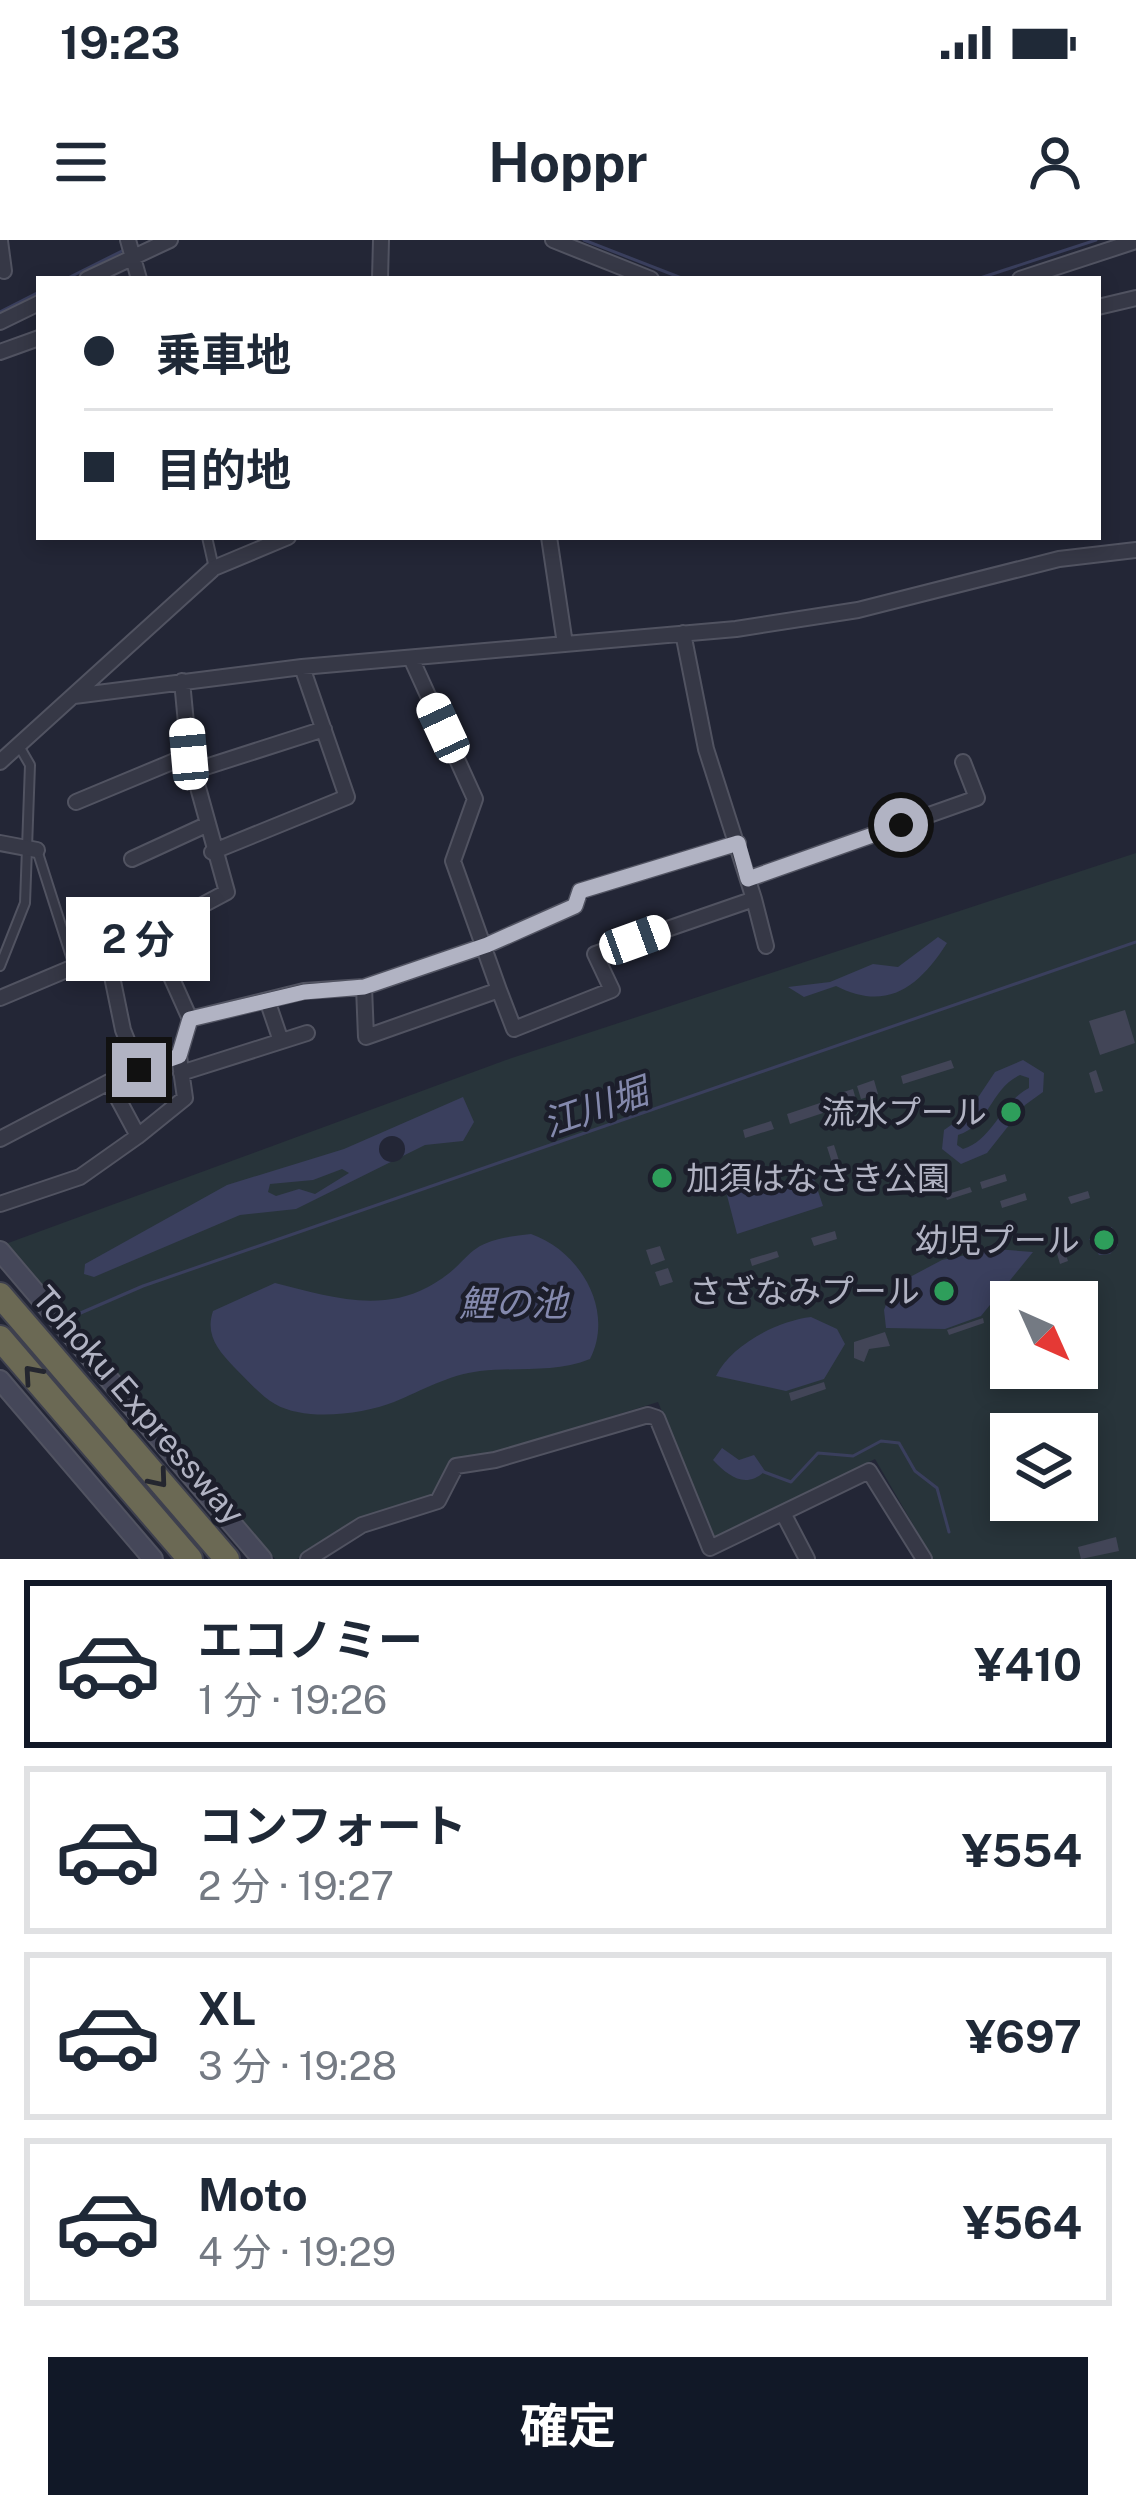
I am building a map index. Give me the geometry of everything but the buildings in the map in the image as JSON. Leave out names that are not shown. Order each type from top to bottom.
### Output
[{"type":"highway","name":"Tohoku Expressway","points":[[0,1295],[227,1559]]},
{"type":"highway","name":"Tohoku Expressway","points":[[0,1338],[190,1559]]},
{"type":"street","points":[[128,240],[138,276]]},
{"type":"street","points":[[93,276],[170,240]]},
{"type":"street","points":[[380,276],[381,240]]},
{"type":"street","points":[[553,240],[643,276]]},
{"type":"street","points":[[0,241],[4,271]]},
{"type":"street","points":[[1049,274],[1136,241]]},
{"type":"street","points":[[1101,306],[1136,298]]},
{"type":"street","points":[[0,322],[36,304]]},
{"type":"street","points":[[0,352],[36,339]]},
{"type":"street","points":[[0,762],[214,568],[281,540]]},
{"type":"street","points":[[549,540],[566,644]]},
{"type":"street","points":[[74,696],[302,667],[683,633],[858,610],[1059,559],[1136,550]]},
{"type":"street","points":[[683,633],[706,749],[766,946]]},
{"type":"street","points":[[411,658],[475,799],[453,861],[514,1029],[611,990],[596,954],[754,899]]},
{"type":"street","points":[[212,852],[347,797],[302,667]]},
{"type":"street","points":[[0,998],[151,932],[227,892],[212,852],[189,754],[182,681]]},
{"type":"street","points":[[193,771],[324,729]]},
{"type":"street","points":[[76,802],[189,754]]},
{"type":"street","points":[[748,879],[977,798],[963,762]]},
{"type":"street","points":[[132,859],[206,825]]},
{"type":"street","points":[[0,843],[34,848]]},
{"type":"street","points":[[190,1019],[267,1000],[364,987],[487,945],[575,906],[580,891],[738,843]]},
{"type":"street","points":[[0,1204],[80,1178],[185,1098],[180,1065],[190,1019],[151,932]]},
{"type":"street","points":[[107,952],[124,1030],[139,1070]]},
{"type":"street","points":[[364,987],[366,1037],[499,991]]},
{"type":"street","points":[[267,1000],[281,1041]]},
{"type":"street","points":[[0,1139],[139,1070],[180,1065],[307,1034]]},
{"type":"street","points":[[109,1082],[138,1136]]},
{"type":"street","points":[[0,1251],[262,1559]]},
{"type":"street","points":[[0,1382],[153,1559]]},
{"type":"street","points":[[308,1559],[362,1525],[438,1501],[456,1466],[495,1460],[648,1415],[660,1425],[710,1548],[868,1471],[925,1559]]},
{"type":"street","points":[[782,1513],[802,1557]]},
{"type":"lane","points":[[208,540],[214,568]]},
{"type":"lane","points":[[0,966],[26,903],[34,848],[30,765],[18,745]]},
{"type":"lane","points":[[34,848],[74,966]]},
{"type":"shaded area","name":"加須はなさき公園","points":[[1136,853],[1136,1559],[933,1559],[875,1459],[716,1539],[658,1402],[497,1452],[450,1459],[431,1497],[354,1524],[297,1559],[275,1559],[0,1246],[506,1060]]},
{"type":"water","points":[[938,937],[947,943],[925,972],[900,991],[871,996],[836,986],[804,997],[788,987],[830,982],[873,964],[898,967]]},
{"type":"water","name":"流水プール","points":[[1023,1060],[1044,1073],[1043,1092],[1025,1105],[987,1153],[961,1164],[942,1149],[944,1130],[967,1114],[995,1072]],"holes":[[[1020,1075],[1029,1078],[1029,1088],[982,1137],[963,1149],[957,1145],[958,1135],[977,1123],[1010,1081]]]},
{"type":"water","points":[[463,1097],[474,1122],[463,1141],[425,1145],[296,1209],[240,1215],[94,1277],[84,1274],[85,1264],[227,1185],[344,1149]],"holes":[[[342,1169],[349,1173],[315,1194],[299,1189],[276,1196],[268,1192],[270,1184],[313,1180]]]},
{"type":"water","points":[[738,1175],[751,1196],[813,1176],[823,1206],[737,1234],[723,1180]]},
{"type":"water","name":"幼児プール","points":[[1112,1227],[1118,1245],[1110,1254],[1099,1255],[1089,1239]]},
{"type":"water","name":"鯉の池","points":[[531,1234],[564,1254],[588,1284],[598,1321],[590,1359],[550,1368],[468,1373],[351,1413],[302,1413],[270,1401],[228,1361],[212,1335],[213,1311],[275,1283],[351,1300],[390,1299],[428,1287],[479,1246]]},
{"type":"water","name":"さざなみプール","points":[[995,1249],[1033,1252],[1009,1281],[990,1281],[990,1305],[981,1316],[945,1329],[886,1328],[884,1310],[893,1286],[942,1260]]},
{"type":"water","name":"さざなみプール","points":[[811,1317],[837,1329],[845,1344],[824,1379],[786,1391],[716,1376],[732,1354],[756,1336]]},
{"type":"water","points":[[722,1448],[739,1460],[754,1455],[765,1471],[751,1479],[731,1476],[713,1460]]},
{"type":"pier","points":[[392,1136],[405,1149],[392,1162],[379,1149]]},
{"type":"waterway","points":[[584,240],[676,276]]},
{"type":"waterway","points":[[986,276],[1096,240]]},
{"type":"waterway","points":[[72,276],[126,249]]},
{"type":"waterway","points":[[0,312],[36,294]]},
{"type":"waterway","name":"江川堀","points":[[69,1318],[143,1286],[1136,942]]},
{"type":"waterway","points":[[764,1472],[791,1482],[818,1453],[853,1456],[881,1441],[899,1443],[915,1471],[937,1488],[949,1532]]},
{"type":"place","name":"流水プール","points":[[1011,1112]]},
{"type":"place","name":"加須はなさき公園","points":[[662,1178]]},
{"type":"place","name":"幼児プール","points":[[1104,1240]]},
{"type":"place","name":"さざなみプール","points":[[944,1291]]},
{"type":"route","points":[[139,1070],[179,1056],[190,1019],[304,992],[364,987],[487,945],[575,906],[580,891],[738,843],[748,879],[901,825]]}]
